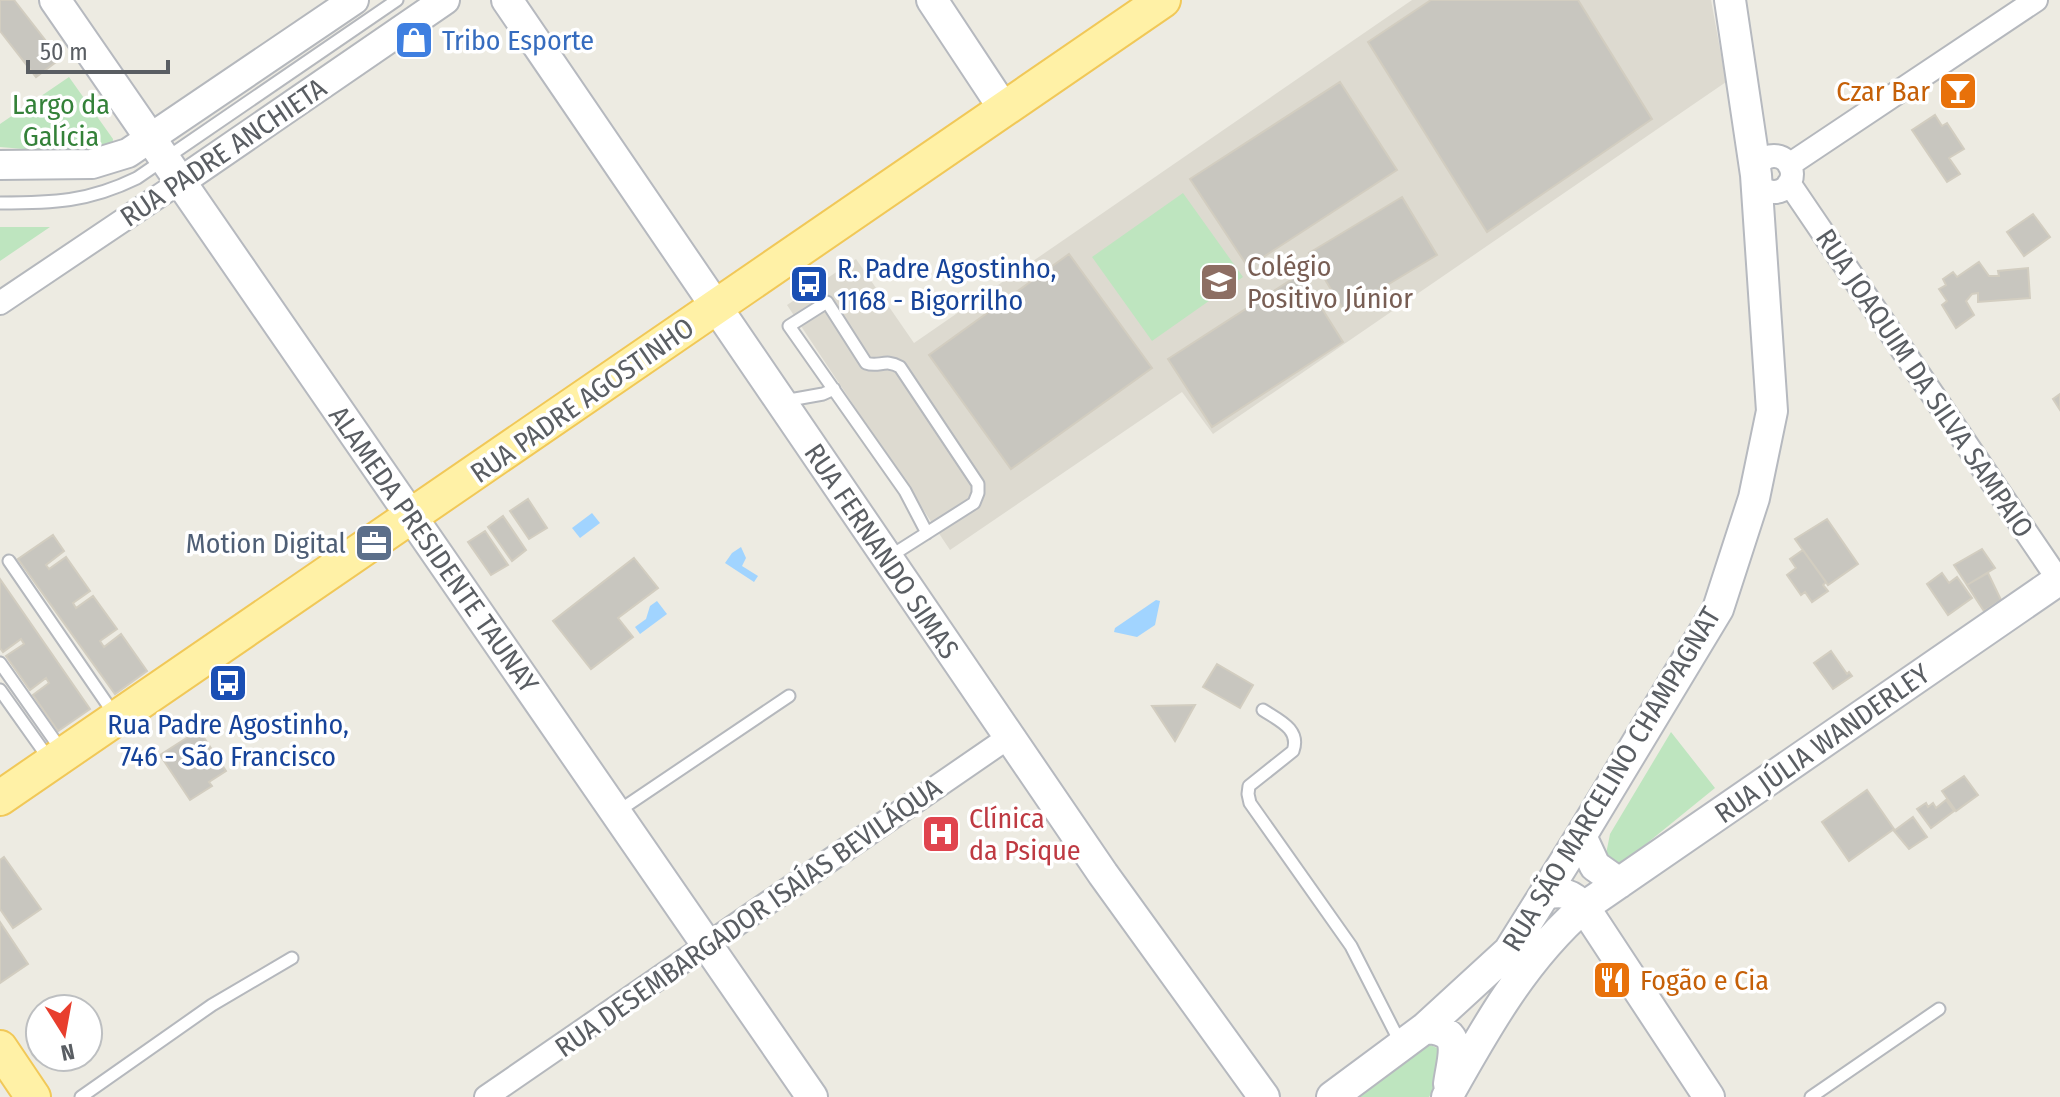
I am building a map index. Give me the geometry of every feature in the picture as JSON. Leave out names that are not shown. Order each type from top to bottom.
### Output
[{"type":"main road","name":"ALAMEDA PRESIDENTE TAUNAY","points":[[55,0],[812,1097]]},
{"type":"main road","name":"RUA FERNANDO SIMAS","points":[[507,0],[1103,874],[1264,1097]]},
{"type":"main road","points":[[932,0],[1004,109]]},
{"type":"main road","name":"RUA PADRE AGOSTINHO","points":[[0,798],[1163,0]]},
{"type":"main road","name":"RUA SÃO MARCELINO CHAMPAGNAT","points":[[1413,1036],[1509,951],[1545,895],[1718,609],[1754,498],[1772,411],[1756,175],[1730,0]]},
{"type":"main road","name":"RUA JÚLIA WANDERLEY","points":[[1584,907],[2059,580]]},
{"type":"main road","points":[[1581,836],[1595,866],[1619,883]]},
{"type":"main road","points":[[1584,907],[1709,1097]]},
{"type":"main road","name":"RUA SÃO MARCELINO CHAMPAGNAT","points":[[1447,1096],[1537,954],[1584,907]]},
{"type":"main road","points":[[1332,1097],[1413,1036],[1442,1029],[1450,1034],[1454,1042],[1447,1096]]},
{"type":"main road","points":[[0,1048],[33,1097]]},
{"type":"street","name":"RUA PADRE ANCHIETA","points":[[0,303],[354,0]]},
{"type":"street","name":"RUA PADRE ANCHIETA","points":[[165,160],[445,0]]},
{"type":"street","points":[[1756,175],[1759,164],[1769,157],[1780,157],[1789,174],[2036,0]]},
{"type":"street","points":[[0,165],[92,164],[128,153],[165,160]]},
{"type":"street","name":"RUA JOAQUIM DA SILVA SAMPAIO","points":[[1789,174],[2059,580]]},
{"type":"street","name":"RUA DESEMBARGADOR ISAÍAS BEVILÁQUA","points":[[486,1097],[1009,737]]},
{"type":"street","points":[[1545,895],[1561,892],[1574,896],[1584,907]]},
{"type":"lane","points":[[0,203],[54,202],[109,192],[165,160],[397,0]]},
{"type":"lane","points":[[887,559],[974,503],[978,484],[908,376],[892,362],[866,363],[827,302],[789,326],[905,491],[927,533]]},
{"type":"lane","points":[[780,401],[823,394],[834,389]]},
{"type":"lane","points":[[9,561],[117,718]]},
{"type":"lane","points":[[0,663],[58,759]]},
{"type":"lane","points":[[0,690],[58,759]]},
{"type":"lane","points":[[616,813],[789,696]]},
{"type":"lane","points":[[1263,710],[1288,726],[1296,743],[1293,751],[1249,786],[1250,803],[1413,1036]]},
{"type":"lane","points":[[81,1097],[232,992],[292,958]]},
{"type":"lane","points":[[1811,1097],[1939,1009]]},
{"type":"shaded area","name":"Colégio Positivo Júnior","points":[[1412,0],[1711,0],[1726,82],[1213,434],[1182,392],[950,550],[787,305],[856,259],[914,343]]},
{"type":"green space","name":"Largo da Galícia","points":[[69,77],[113,139],[112,148],[95,155],[0,147],[0,124]]},
{"type":"green space","points":[[1183,193],[1243,277],[1152,341],[1092,257]]},
{"type":"green space","points":[[0,227],[50,227],[0,261]]},
{"type":"green space","points":[[1671,732],[1715,788],[1614,870],[1606,854],[1610,834]]},
{"type":"green space","points":[[1426,1043],[1439,1049],[1439,1081],[1429,1097],[1353,1097]]},
{"type":"water","points":[[592,513],[600,523],[580,538],[572,528]]},
{"type":"water","points":[[741,547],[746,558],[742,566],[758,576],[754,582],[725,563]]},
{"type":"water","points":[[1156,600],[1160,601],[1155,625],[1137,637],[1114,632],[1115,628]]},
{"type":"water","points":[[657,601],[667,614],[640,634],[635,627],[646,619],[650,606]]},
{"type":"building","points":[[0,0],[14,0],[60,59],[36,77],[0,31]]},
{"type":"building","points":[[1431,0],[1578,0],[1652,119],[1487,232],[1368,42]]},
{"type":"building","points":[[1340,82],[1397,170],[1248,267],[1190,179]]},
{"type":"building","points":[[1935,115],[1942,126],[1947,123],[1964,149],[1949,158],[1960,174],[1947,182],[1912,130]]},
{"type":"building","points":[[1402,197],[1437,255],[1344,311],[1309,253]]},
{"type":"building","points":[[2033,214],[2050,237],[2024,256],[2007,232]]},
{"type":"building","points":[[1069,254],[1152,368],[1011,469],[929,355]]},
{"type":"building","points":[[1979,262],[1989,276],[1999,276],[1998,271],[2028,268],[2030,298],[1978,302],[1978,293],[1972,294],[1966,301],[1974,315],[1956,328],[1942,305],[1947,301],[1939,289],[1946,285],[1943,279],[1953,272],[1957,277]]},
{"type":"building","points":[[1300,274],[1343,342],[1212,427],[1168,359]]},
{"type":"building","points":[[2060,394],[2060,410],[2053,399]]},
{"type":"building","points":[[528,499],[547,528],[529,539],[510,511]]},
{"type":"building","points":[[503,516],[526,550],[512,561],[488,527]]},
{"type":"building","points":[[1827,519],[1858,564],[1828,585],[1795,539]]},
{"type":"building","points":[[485,531],[508,565],[491,575],[468,542]]},
{"type":"building","points":[[53,535],[64,551],[46,565],[49,569],[66,557],[90,591],[73,603],[76,608],[93,596],[117,629],[100,641],[104,647],[121,634],[147,671],[115,694],[18,559]]},
{"type":"building","points":[[1982,549],[1995,568],[1967,585],[1954,565]]},
{"type":"building","points":[[1803,550],[1826,582],[1823,585],[1828,591],[1812,602],[1805,592],[1801,595],[1787,575],[1796,568],[1790,559]]},
{"type":"building","points":[[634,558],[658,588],[618,618],[633,637],[591,669],[553,621]]},
{"type":"building","points":[[1942,573],[1949,583],[1957,577],[1972,598],[1948,615],[1927,584]]},
{"type":"building","points":[[1988,573],[2001,600],[1984,611],[1967,585]]},
{"type":"building","points":[[0,579],[90,709],[58,731],[33,695],[49,683],[46,678],[30,690],[6,656],[24,644],[21,639],[3,652],[0,648]]},
{"type":"building","points":[[1831,651],[1847,674],[1849,672],[1852,676],[1833,689],[1814,663]]},
{"type":"building","points":[[1217,664],[1253,685],[1240,708],[1203,687]]},
{"type":"building","points":[[1195,705],[1175,741],[1152,706]]},
{"type":"building","points":[[199,730],[226,771],[209,782],[212,786],[190,800],[160,755]]},
{"type":"building","points":[[1964,776],[1978,795],[1956,811],[1942,791]]},
{"type":"building","points":[[1867,790],[1894,829],[1849,861],[1822,822]]},
{"type":"building","points":[[1946,800],[1954,811],[1931,828],[1917,809],[1926,803],[1928,807],[1933,803],[1936,808]]},
{"type":"building","points":[[1913,817],[1927,837],[1909,849],[1894,831]]},
{"type":"building","points":[[4,857],[41,909],[13,928],[0,909],[0,860]]},
{"type":"building","points":[[0,922],[28,964],[0,983]]},
{"type":"place","name":"Tribo Esporte","points":[[414,40]]},
{"type":"place","name":"Czar Bar","points":[[1958,91]]},
{"type":"place","name":"Colégio Positivo Júnior","points":[[1219,282]]},
{"type":"place","name":"R. Padre Agostinho, 1168 - Bigorrilho","points":[[809,284]]},
{"type":"place","name":"Motion Digital","points":[[374,543]]},
{"type":"place","name":"Rua Padre Agostinho, 746 - São Francisco","points":[[228,683]]},
{"type":"place","name":"Clínica da Psique","points":[[941,834]]},
{"type":"place","name":"Fogão e Cia","points":[[1612,980]]}]
